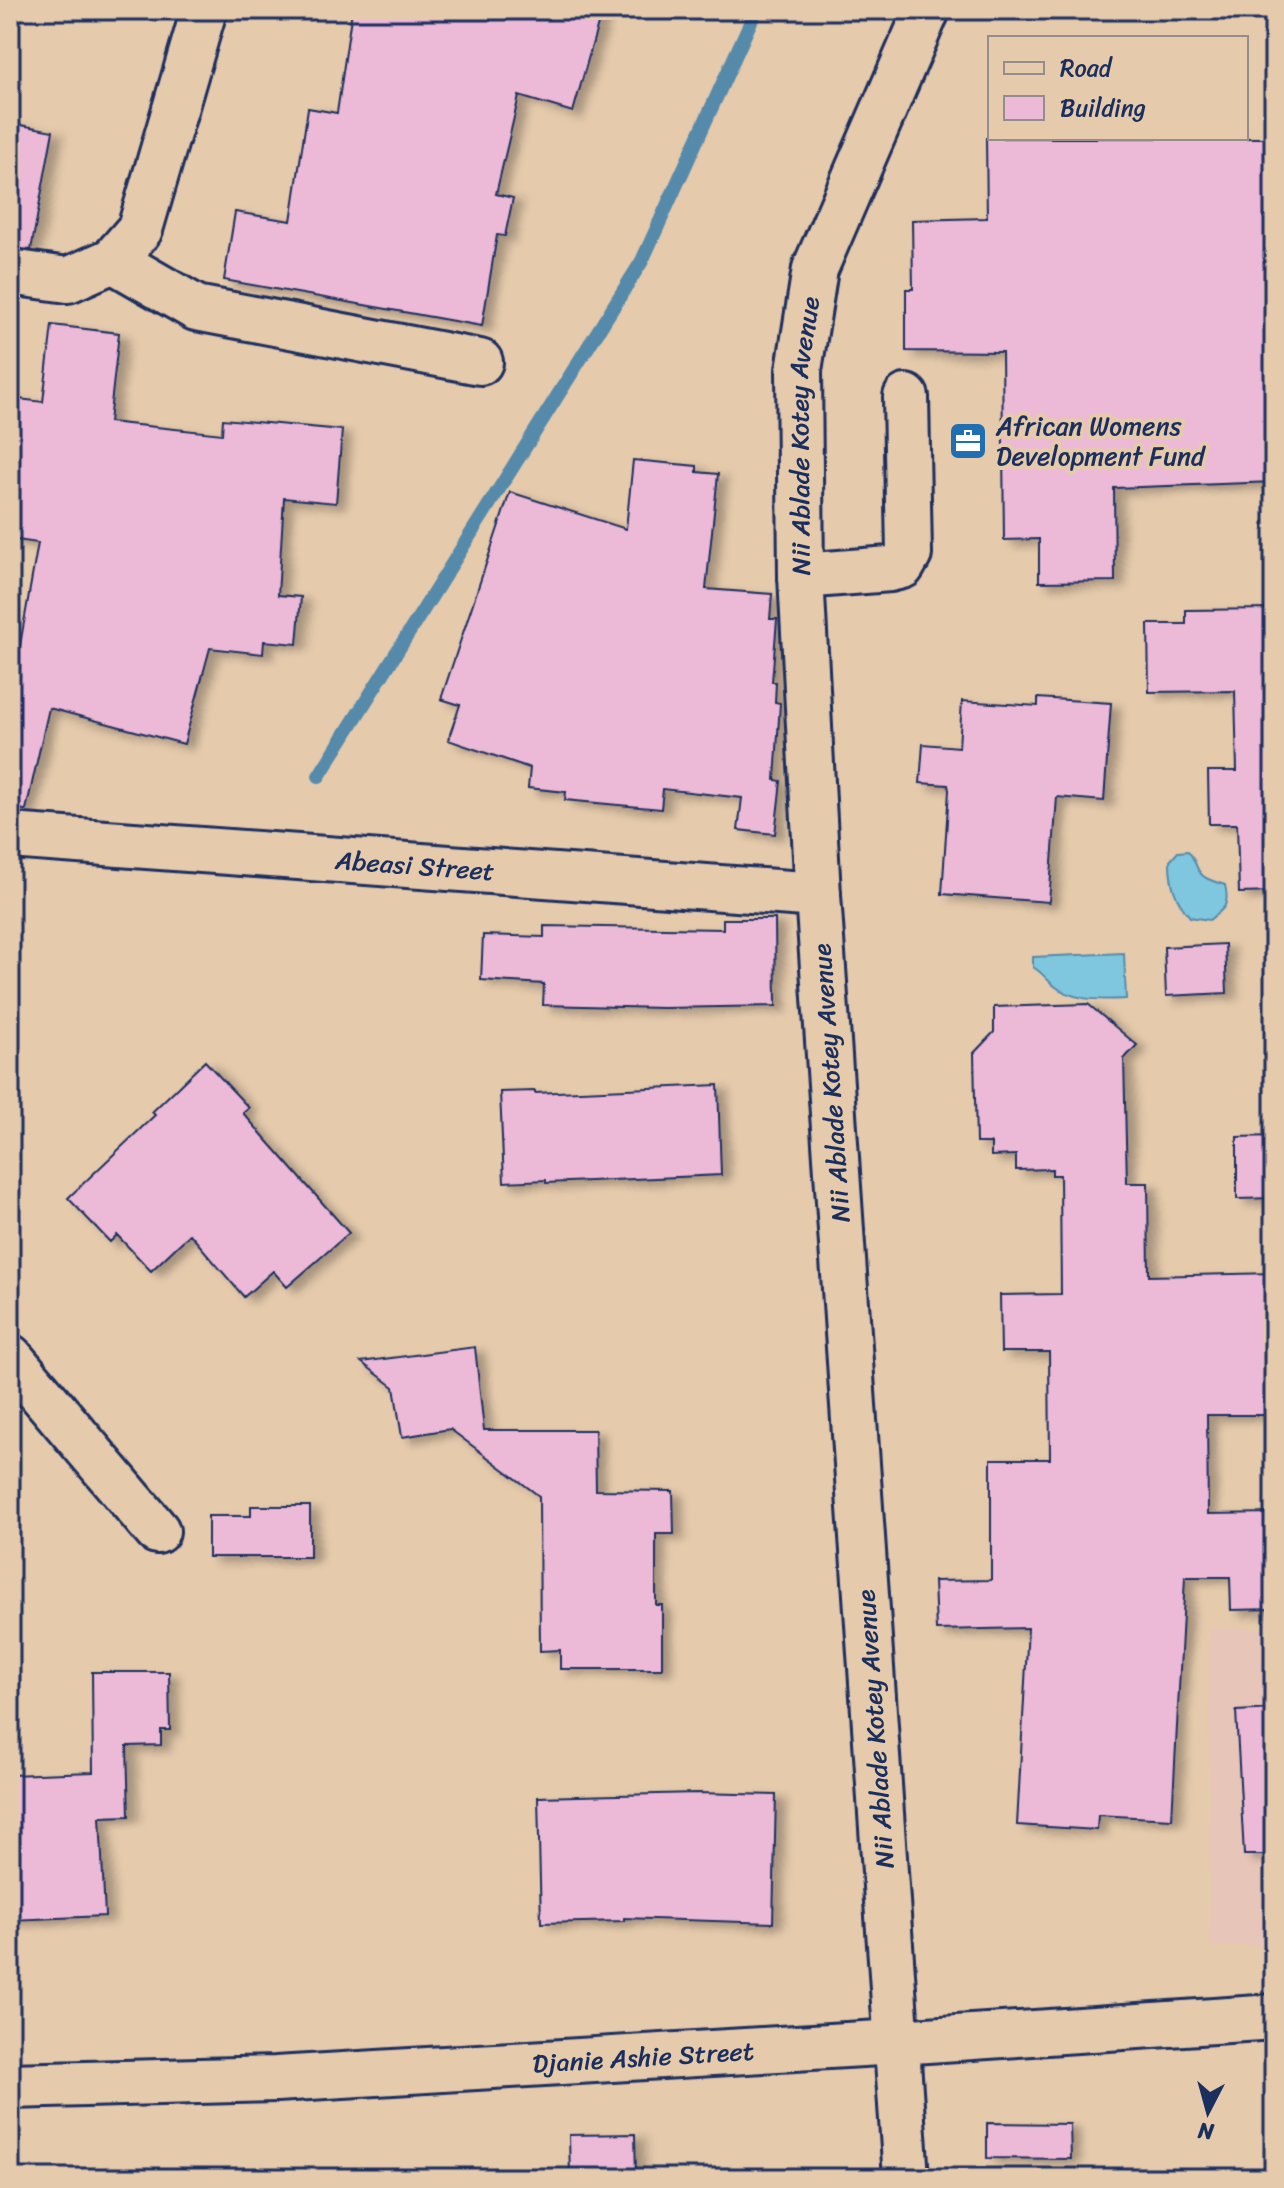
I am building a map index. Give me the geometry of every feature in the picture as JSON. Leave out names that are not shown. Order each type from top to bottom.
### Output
[{"type":"street","points":[[10,272],[68,280],[113,260],[140,229],[204,10]]},
{"type":"street","name":"Nii Ablade Kotey Avenue","points":[[906,2178],[818,895],[801,576],[799,370],[815,269],[927,10]]},
{"type":"street","points":[[113,260],[196,308],[480,362]]},
{"type":"street","points":[[801,576],[902,566],[909,554],[906,397]]},
{"type":"street","name":"Abeasi Street","points":[[10,836],[818,895]]},
{"type":"street","points":[[10,1357],[157,1531]]},
{"type":"street","name":"Djanie Ashie Street","points":[[10,2086],[276,2079],[1274,2017]]},
{"type":"shaded area","points":[[1209,1628],[1274,1628],[1274,1946],[1210,1946]]},
{"type":"water","points":[[1188,851],[1203,876],[1225,885],[1227,898],[1224,906],[1209,920],[1190,917],[1174,891],[1170,861],[1178,852]]},
{"type":"water","points":[[1124,953],[1126,999],[1087,999],[1069,994],[1033,967],[1033,957]]},
{"type":"building","points":[[352,10],[602,10],[573,112],[519,96],[496,194],[513,198],[505,236],[497,235],[482,326],[224,280],[235,212],[291,221],[308,108],[337,113]]},
{"type":"building","points":[[10,123],[53,131],[31,250],[10,248]]},
{"type":"building","points":[[986,138],[1274,138],[1274,482],[1114,488],[1115,581],[1039,582],[1039,539],[1004,540],[1002,352],[906,351],[906,289],[913,289],[912,220],[987,218]]},
{"type":"building","points":[[52,325],[119,333],[109,422],[222,434],[223,419],[342,430],[336,503],[284,498],[278,595],[301,597],[297,644],[264,641],[263,654],[210,648],[184,744],[49,708],[26,810],[10,809],[10,642],[20,645],[38,543],[10,539],[10,398],[43,402]]},
{"type":"building","points":[[633,460],[697,466],[697,472],[718,474],[706,589],[772,594],[770,619],[777,619],[772,682],[776,682],[775,702],[780,703],[775,780],[781,781],[775,834],[738,830],[742,798],[663,789],[661,809],[565,800],[566,792],[528,788],[530,768],[448,740],[460,705],[441,699],[510,492],[626,529]]},
{"type":"building","points":[[1274,609],[1274,892],[1239,893],[1237,824],[1209,824],[1208,771],[1237,771],[1235,691],[1149,692],[1148,624],[1186,624],[1186,610]]},
{"type":"building","points":[[1038,698],[1111,703],[1104,801],[1057,797],[1049,902],[942,894],[949,790],[948,785],[920,783],[923,744],[959,747],[962,701],[1038,706]]},
{"type":"building","points":[[723,919],[775,919],[776,1006],[663,1008],[543,1005],[544,984],[481,980],[483,935],[544,937],[544,926],[723,929]]},
{"type":"building","points":[[1225,944],[1227,993],[1166,996],[1164,947]]},
{"type":"building","points":[[1088,1004],[1137,1045],[1124,1059],[1127,1183],[1148,1183],[1149,1276],[1274,1273],[1274,1415],[1207,1415],[1208,1514],[1274,1513],[1274,1609],[1231,1610],[1230,1577],[1185,1577],[1172,1819],[1098,1815],[1097,1830],[1017,1825],[1028,1628],[936,1630],[934,1581],[991,1580],[991,1459],[1050,1459],[1049,1352],[1001,1352],[1000,1295],[1061,1294],[1060,1175],[1052,1175],[1052,1169],[1016,1170],[1016,1155],[991,1156],[991,1143],[976,1143],[974,1053],[994,1032],[994,1007]]},
{"type":"building","points":[[205,1061],[249,1108],[243,1113],[349,1233],[287,1287],[273,1271],[244,1297],[190,1234],[151,1271],[117,1235],[110,1242],[68,1198],[155,1115],[152,1112]]},
{"type":"building","points":[[718,1085],[721,1175],[504,1182],[500,1092]]},
{"type":"building","points":[[1274,1136],[1274,1198],[1237,1199],[1237,1137]]},
{"type":"building","points":[[475,1347],[484,1430],[595,1430],[596,1490],[673,1491],[674,1534],[656,1534],[656,1605],[662,1605],[662,1669],[560,1669],[560,1650],[540,1651],[539,1496],[450,1429],[402,1437],[394,1387],[361,1362]]},
{"type":"building","points":[[251,1506],[310,1506],[310,1557],[208,1557],[208,1516],[251,1516]]},
{"type":"building","points":[[92,1672],[169,1672],[170,1730],[161,1730],[161,1745],[127,1746],[129,1816],[100,1817],[105,1916],[10,1920],[10,1775],[93,1772]]},
{"type":"building","points":[[1274,1709],[1274,1855],[1244,1855],[1236,1711]]},
{"type":"building","points":[[697,1793],[776,1795],[773,1923],[624,1918],[624,1921],[541,1923],[538,1797]]},
{"type":"building","points":[[987,2123],[1070,2124],[1071,2159],[987,2158]]},
{"type":"building","points":[[635,2134],[636,2176],[570,2177],[569,2135]]},
{"type":"waterway","points":[[319,776],[642,261],[756,10]]},
{"type":"place","name":"African Womens Development Fund","points":[[968,441]]}]
